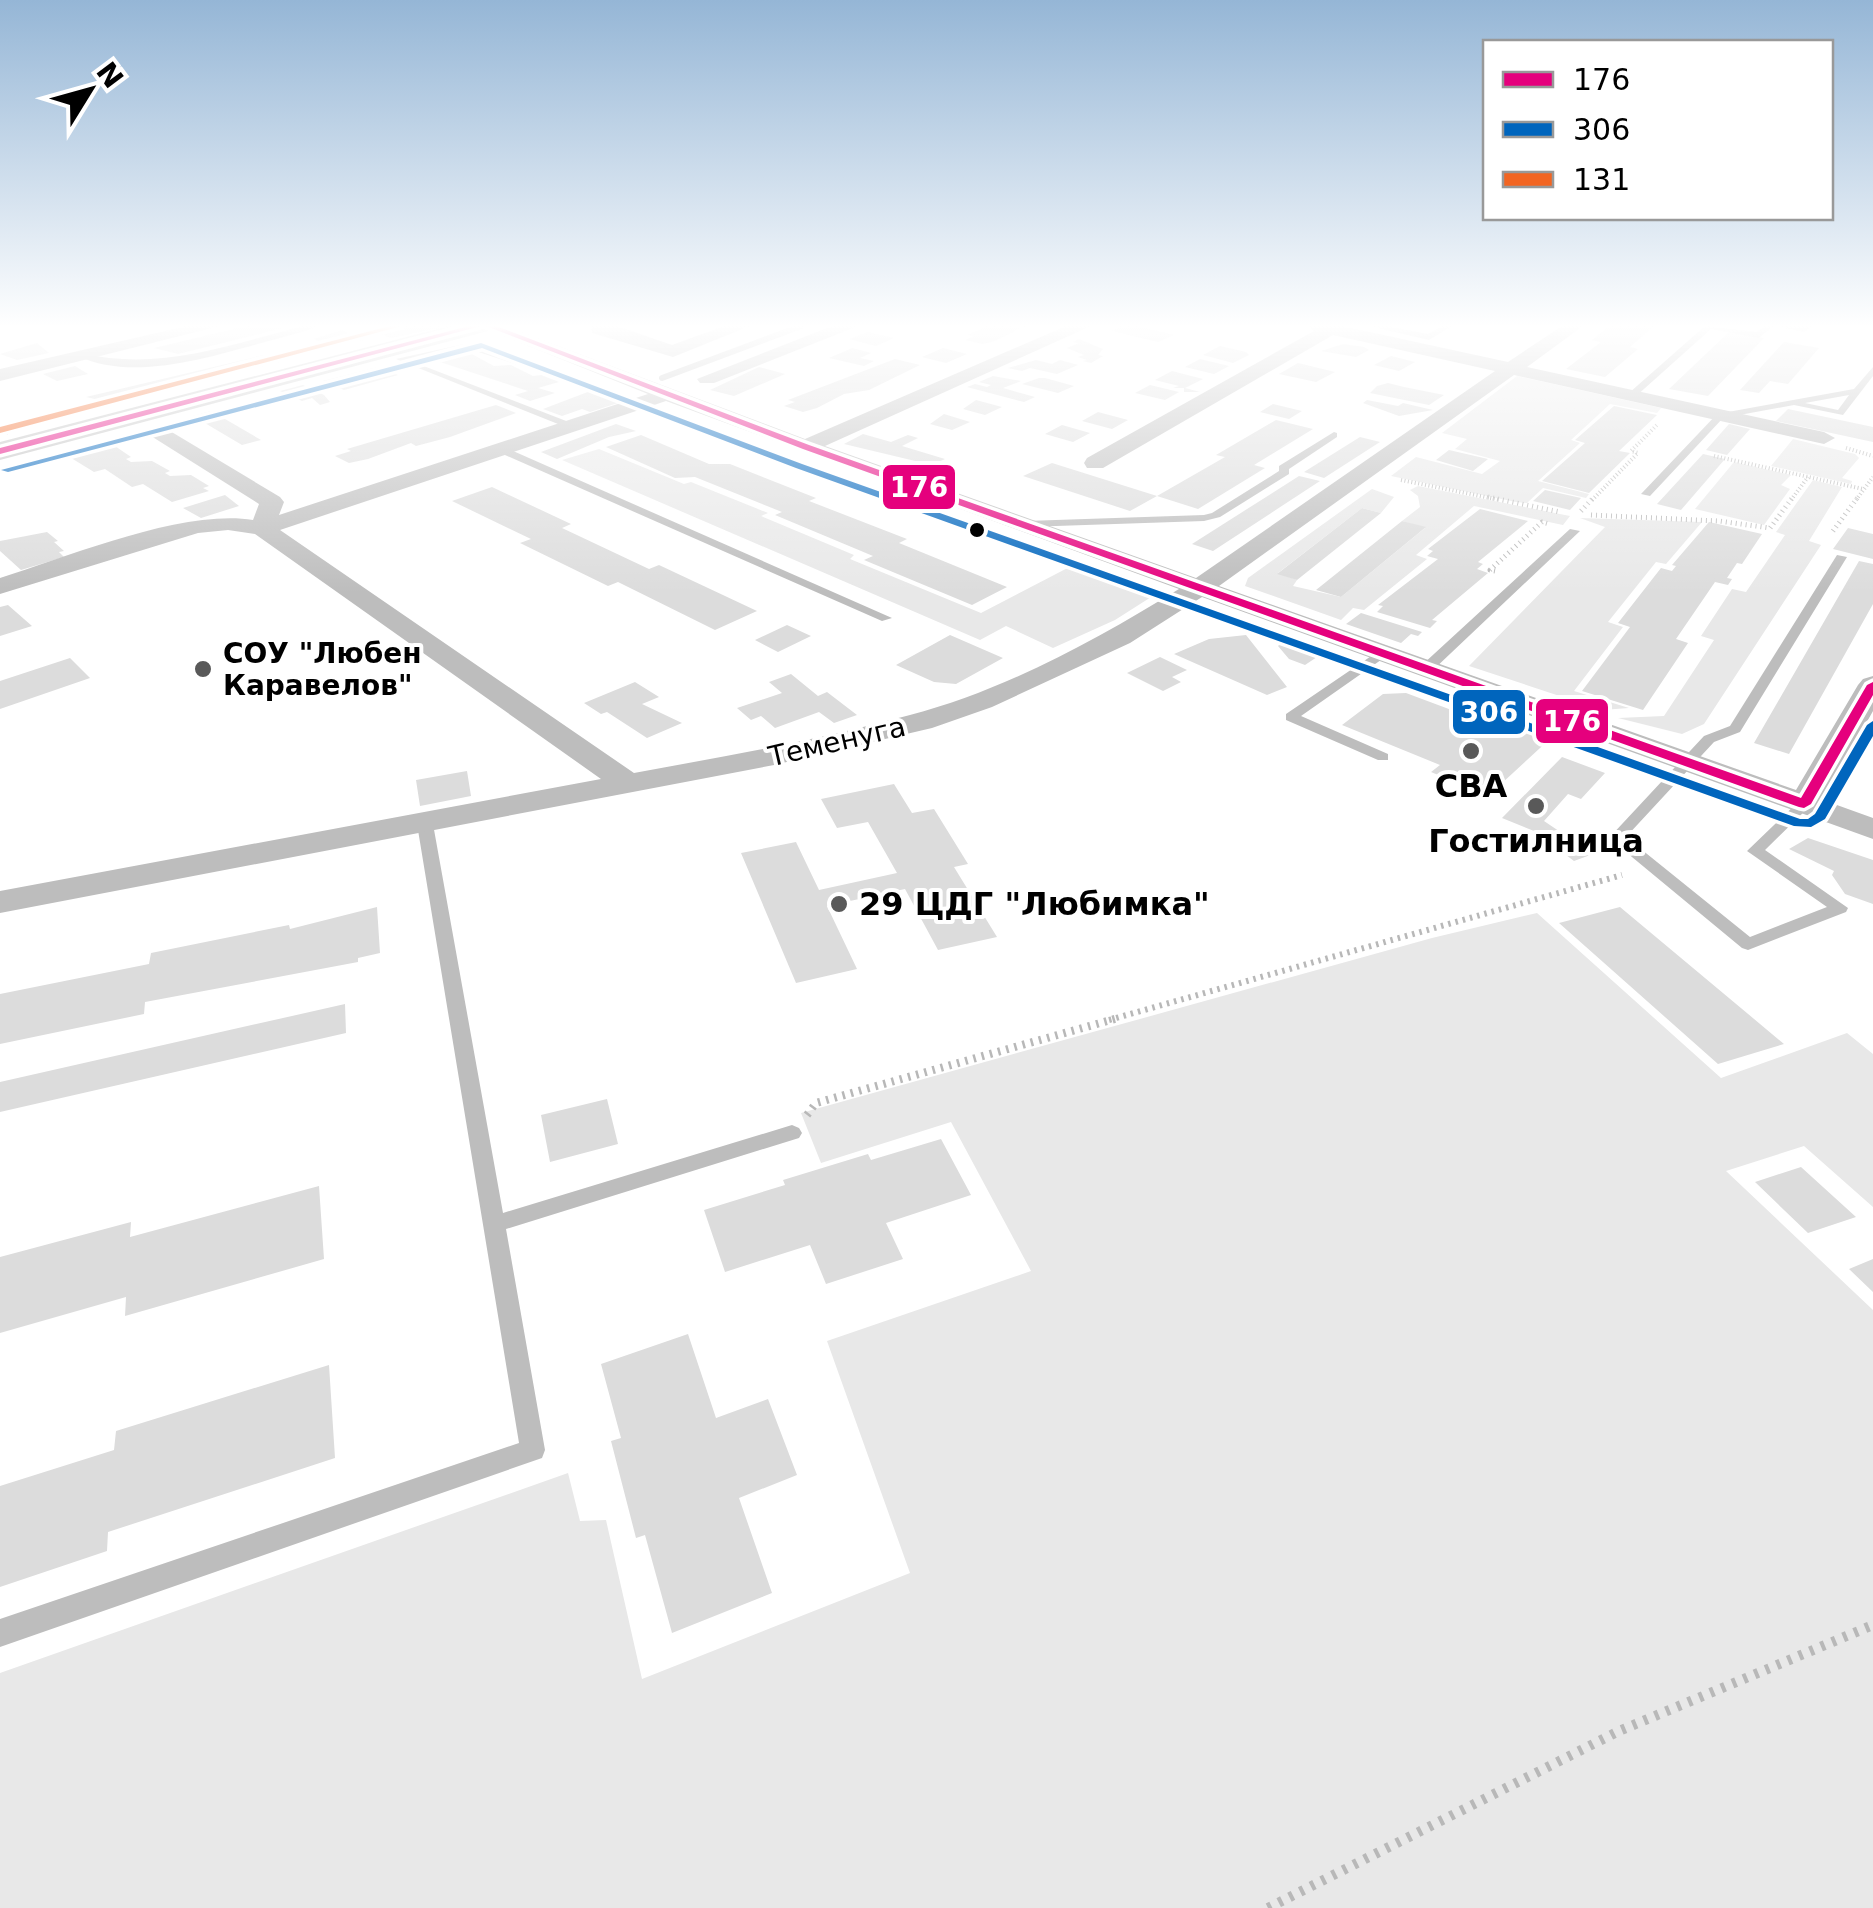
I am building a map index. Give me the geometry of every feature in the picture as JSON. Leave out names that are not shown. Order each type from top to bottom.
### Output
[{"type":"street","points":[[2,438],[111,415]]},
{"type":"street","points":[[262,528],[605,415]]},
{"type":"street","points":[[723,415],[1873,829]]},
{"type":"street","points":[[806,446],[877,415]]},
{"type":"street","points":[[1095,463],[1176,415]]},
{"type":"street","name":"Теменуга","points":[[0,902],[774,756],[936,717],[1120,637],[1202,586],[1443,415]]},
{"type":"street","points":[[1716,415],[1824,438]]},
{"type":"street","points":[[158,432],[272,502],[305,509],[340,502]]},
{"type":"street","points":[[0,586],[272,502]]},
{"type":"street","points":[[262,528],[272,502]]},
{"type":"street","points":[[196,526],[228,523],[262,528],[629,784]]},
{"type":"street","points":[[1804,804],[1873,685]]},
{"type":"lane","points":[[544,415],[572,426]]},
{"type":"lane","points":[[1646,494],[1725,415]]},
{"type":"lane","points":[[1026,524],[1189,520],[1216,515],[1334,435]]},
{"type":"lane","points":[[500,449],[886,618]]},
{"type":"lane","points":[[1427,668],[1574,531]]},
{"type":"lane","points":[[1804,804],[1755,851],[1840,908],[1748,944],[1617,838],[1709,738],[1735,729],[1841,557]]},
{"type":"lane","points":[[1384,652],[1292,717],[1384,757]]},
{"type":"lane","points":[[0,1634],[533,1450],[426,824]]},
{"type":"lane","points":[[494,1224],[792,1133]]},
{"type":"path","points":[[1667,415],[1630,451],[1638,453],[1578,515],[1719,521],[1770,528],[1808,477]]},
{"type":"path","points":[[1688,450],[1864,490]]},
{"type":"path","points":[[1362,471],[1564,512]]},
{"type":"path","points":[[1832,531],[1873,476]]},
{"type":"path","points":[[1486,585],[1500,572],[1490,570],[1542,522],[1554,525]]},
{"type":"path","points":[[792,1133],[816,1103],[1652,866]]},
{"type":"path","points":[[1268,1908],[1619,1732],[1873,1625]]},
{"type":"shaded area","points":[[1466,415],[1598,415],[1571,440],[1580,443],[1538,481],[1589,494],[1586,498],[1543,488],[1527,503],[1516,502],[1391,476],[1416,457],[1482,474],[1500,461],[1455,449],[1467,439],[1442,433]]},
{"type":"shaded area","points":[[1793,439],[1855,454],[1859,458],[1842,478],[1852,481],[1851,484],[1771,466]]},
{"type":"shaded area","points":[[599,449],[768,513],[761,516],[854,555],[850,559],[981,613],[1081,561],[1158,588],[1159,592],[1115,620],[1053,648],[1006,626],[980,640],[562,460]]},
{"type":"shaded area","points":[[1734,462],[1791,475],[1781,485],[1790,489],[1764,525],[1695,509]]},
{"type":"shaded area","points":[[1813,480],[1842,487],[1809,541],[1821,545],[1704,724],[1682,734],[1618,718],[1664,716],[1714,640],[1701,636],[1732,589],[1746,592],[1785,535],[1776,532]]},
{"type":"shaded area","points":[[1418,486],[1570,516],[1563,525],[1474,506],[1416,555],[1427,559],[1364,610],[1353,608],[1341,620],[1245,586],[1248,578],[1372,489],[1394,497],[1381,513],[1362,508],[1278,573],[1297,580],[1293,586],[1341,597],[1425,528],[1402,521],[1420,507],[1418,496],[1410,490]]},
{"type":"shaded area","points":[[1580,518],[1702,522],[1666,564],[1656,562],[1608,622],[1623,627],[1574,691],[1629,708],[1602,710],[1469,666],[1605,527]]},
{"type":"shaded area","points":[[1537,913],[1721,1078],[1847,1033],[1873,1054],[1873,1207],[1804,1146],[1726,1171],[1873,1310],[1873,1908],[0,1908],[0,1673],[568,1473],[580,1521],[606,1520],[642,1679],[910,1573],[827,1341],[1031,1271],[951,1122],[821,1163],[801,1113],[1432,938]]},
{"type":"building","points":[[218,415],[261,440],[242,445],[193,416]]},
{"type":"building","points":[[462,415],[510,415],[450,437],[416,446],[411,443],[349,463],[335,456],[351,451],[347,449]]},
{"type":"building","points":[[943,415],[970,422],[952,430],[930,424]]},
{"type":"building","points":[[1093,415],[1128,420],[1112,429],[1082,421]]},
{"type":"building","points":[[1604,415],[1657,415],[1619,451],[1630,453],[1589,493],[1542,481],[1585,443],[1575,440]]},
{"type":"building","points":[[1782,415],[1817,415],[1873,427],[1873,442],[1776,421]]},
{"type":"building","points":[[1276,420],[1313,429],[1254,465],[1265,468],[1198,509],[1157,496],[1225,457],[1216,455]]},
{"type":"building","points":[[616,424],[636,431],[609,437],[557,459],[541,452]]},
{"type":"building","points":[[1729,424],[1750,429],[1727,455],[1706,450]]},
{"type":"building","points":[[1062,425],[1090,433],[1073,442],[1045,434]]},
{"type":"building","points":[[863,434],[891,442],[908,435],[918,438],[902,446],[945,459],[932,465],[844,444]]},
{"type":"building","points":[[641,435],[709,464],[730,464],[816,498],[809,501],[907,539],[899,543],[1007,587],[972,605],[864,560],[873,556],[775,515],[782,512],[695,477],[675,478],[606,447]]},
{"type":"building","points":[[1360,437],[1380,442],[1324,478],[1304,472]]},
{"type":"building","points":[[112,444],[131,457],[126,459],[131,462],[152,461],[170,471],[165,473],[170,476],[191,475],[209,486],[203,488],[209,491],[172,502],[143,484],[132,487],[105,469],[94,472],[63,453]]},
{"type":"building","points":[[1449,450],[1488,459],[1473,471],[1436,460]]},
{"type":"building","points":[[1703,454],[1725,459],[1681,510],[1657,504]]},
{"type":"building","points":[[1052,463],[1157,496],[1130,511],[1023,476]]},
{"type":"building","points":[[1299,476],[1320,481],[1213,551],[1192,544]]},
{"type":"building","points":[[492,487],[571,524],[562,528],[649,569],[659,565],[757,611],[715,630],[618,582],[608,586],[520,543],[531,539],[452,501]]},
{"type":"building","points":[[1545,490],[1581,498],[1570,510],[1533,501]]},
{"type":"building","points":[[225,495],[239,506],[201,518],[183,508]]},
{"type":"building","points":[[1362,508],[1381,513],[1297,580],[1277,574]]},
{"type":"building","points":[[1480,509],[1528,521],[1478,562],[1483,564],[1477,569],[1488,573],[1432,620],[1437,621],[1430,628],[1377,612],[1383,606],[1378,605],[1438,559],[1427,556],[1433,551],[1428,549]]},
{"type":"building","points":[[1402,521],[1426,527],[1341,597],[1316,590]]},
{"type":"building","points":[[1709,522],[1762,534],[1742,564],[1737,563],[1727,578],[1732,579],[1728,585],[1715,582],[1676,639],[1688,643],[1643,710],[1582,691],[1630,627],[1618,623],[1661,568],[1672,571],[1676,566],[1672,565]]},
{"type":"building","points":[[1848,528],[1873,534],[1873,559],[1833,549]]},
{"type":"building","points":[[47,532],[58,541],[54,542],[64,551],[59,552],[64,557],[21,570],[0,551],[0,541]]},
{"type":"building","points":[[1859,561],[1873,564],[1873,604],[1789,754],[1754,743]]},
{"type":"building","points":[[8,605],[32,626],[0,636],[0,607]]},
{"type":"building","points":[[1361,613],[1422,632],[1418,636],[1411,634],[1401,643],[1346,624]]},
{"type":"building","points":[[787,625],[811,636],[778,652],[755,640]]},
{"type":"building","points":[[950,635],[1003,658],[956,684],[934,682],[896,665]]},
{"type":"building","points":[[1246,635],[1287,687],[1267,695],[1174,654],[1209,639]]},
{"type":"building","points":[[1281,643],[1317,657],[1305,665],[1289,659],[1278,646]]},
{"type":"building","points":[[1160,657],[1187,670],[1172,677],[1181,682],[1163,691],[1127,673]]},
{"type":"building","points":[[70,658],[90,678],[0,709],[0,681]]},
{"type":"building","points":[[791,674],[818,696],[827,692],[857,715],[834,723],[819,712],[775,728],[761,716],[751,720],[737,708],[782,693],[769,682]]},
{"type":"building","points":[[635,682],[659,697],[642,704],[682,723],[647,738],[607,712],[601,714],[584,703]]},
{"type":"building","name":"CBA","points":[[1406,693],[1489,724],[1496,716],[1552,737],[1488,796],[1431,772],[1440,765],[1342,725],[1383,694]]},
{"type":"building","points":[[1562,757],[1605,773],[1581,799],[1568,794],[1544,821],[1593,854],[1574,861],[1534,831],[1502,818]]},
{"type":"building","points":[[467,771],[471,796],[420,806],[416,780]]},
{"type":"building","points":[[894,784],[912,813],[934,809],[968,864],[954,867],[997,937],[938,950],[905,889],[827,906],[857,969],[796,983],[741,853],[796,842],[819,890],[897,873],[868,822],[837,828],[821,799]]},
{"type":"building","points":[[1808,838],[1873,860],[1873,904],[1845,894],[1832,875],[1834,871],[1789,849]]},
{"type":"building","points":[[377,907],[380,953],[358,958],[358,962],[145,1002],[144,1014],[0,1044],[0,994],[149,964],[151,953],[289,925],[290,929]]},
{"type":"building","points":[[1620,907],[1784,1044],[1718,1064],[1559,923]]},
{"type":"building","points":[[345,1004],[346,1033],[0,1112],[0,1082]]},
{"type":"building","points":[[607,1099],[618,1144],[550,1162],[541,1115]]},
{"type":"building","points":[[941,1139],[971,1195],[886,1223],[903,1259],[826,1284],[810,1245],[725,1272],[704,1210],[868,1154],[871,1160]]},
{"type":"building","points":[[1801,1167],[1856,1217],[1808,1233],[1755,1182]]},
{"type":"building","points":[[319,1186],[324,1259],[125,1316],[126,1297],[0,1333],[0,1257],[131,1222],[130,1237]]},
{"type":"building","points":[[1873,1259],[1873,1292],[1849,1269]]},
{"type":"building","points":[[688,1334],[716,1418],[768,1399],[797,1475],[739,1498],[772,1593],[672,1633],[645,1535],[636,1538],[611,1441],[621,1438],[601,1364]]},
{"type":"building","points":[[329,1365],[335,1458],[108,1532],[107,1551],[0,1587],[0,1486],[114,1450],[116,1431]]},
{"type":"transit line","name":"131","points":[[0,430],[57,415]]},
{"type":"transit line","name":"176","points":[[0,451],[138,415]]},
{"type":"transit line","name":"306","points":[[5,470],[216,415]]},
{"type":"transit line","name":"306","points":[[665,415],[1799,823],[1811,823],[1820,816],[1873,725]]},
{"type":"transit line","name":"176","points":[[722,415],[1804,804],[1873,685]]},
{"type":"place","name":"СОУ \"Любен Каравелов\"","points":[[203,669]]},
{"type":"place","name":"CBA","points":[[1471,751]]},
{"type":"place","name":"Гостилница","points":[[1536,806]]},
{"type":"place","name":"29 ЦДГ \"Любимка\"","points":[[839,904]]}]
